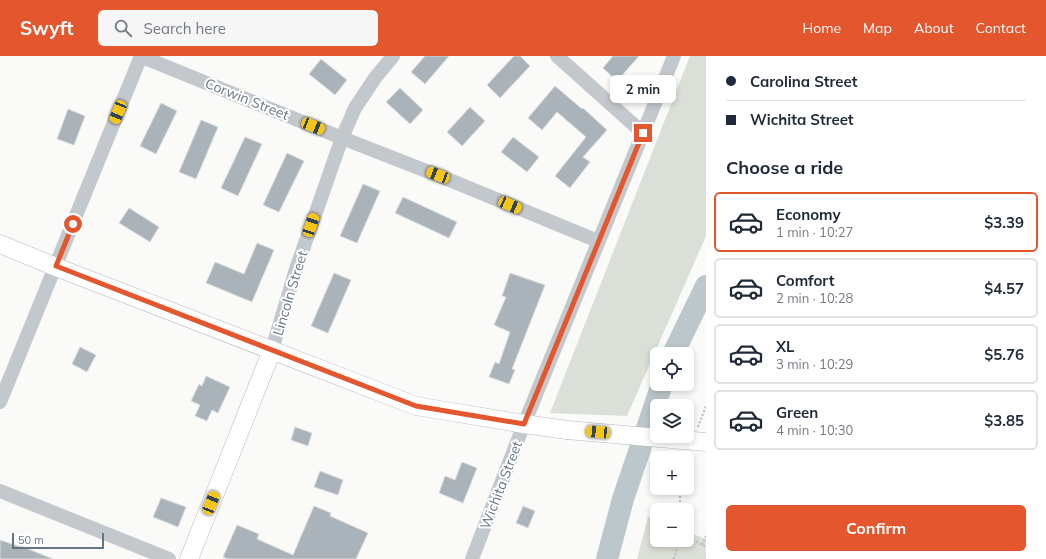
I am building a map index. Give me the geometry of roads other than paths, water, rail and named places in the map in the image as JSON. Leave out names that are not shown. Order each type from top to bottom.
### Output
[{"type":"main road","points":[[0,244],[416,406],[567,430],[706,442]]},
{"type":"main road","name":"Lincoln Street","points":[[189,559],[272,350]]},
{"type":"street","name":"Corwin Street","points":[[141,56],[598,241]]},
{"type":"street","points":[[0,402],[141,56]]},
{"type":"street","name":"Lincoln Street","points":[[272,350],[296,269],[342,138],[355,108],[375,78],[393,56]]},
{"type":"street","points":[[558,56],[643,133]]},
{"type":"street","name":"Wichita Street","points":[[472,559],[524,424],[674,56]]},
{"type":"street","points":[[0,491],[169,559]]},
{"type":"waterway","points":[[676,347],[706,286]]},
{"type":"waterway","points":[[607,559],[623,499],[660,391]]}]
